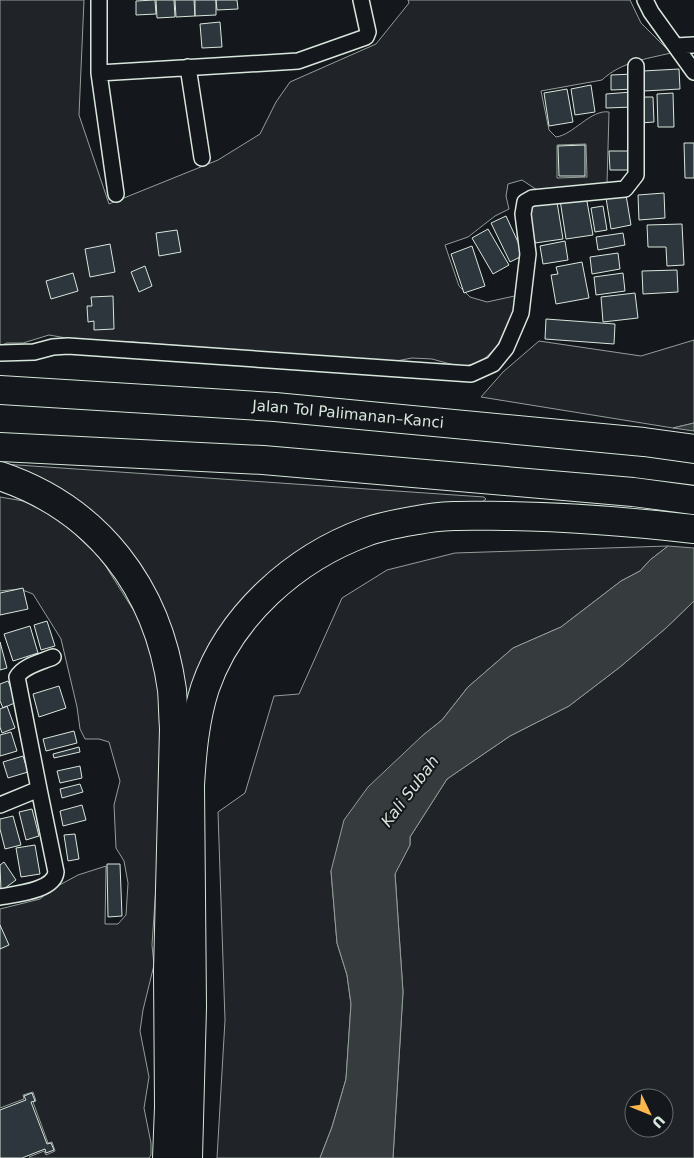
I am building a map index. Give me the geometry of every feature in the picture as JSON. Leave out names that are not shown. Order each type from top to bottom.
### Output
[{"type":"highway","name":"Jalan Tol Palimanan–Kanci","points":[[0,390],[275,407],[644,442],[694,449]]},
{"type":"highway","points":[[0,447],[263,460],[633,492],[694,500]]},
{"type":"highway","points":[[0,476],[23,484],[57,502],[80,518],[107,543],[127,569],[146,602],[157,627],[165,655],[172,691],[174,728],[168,971],[168,1158]]},
{"type":"highway","points":[[188,1158],[192,1007],[190,785],[196,722],[205,688],[214,666],[227,642],[264,596],[284,578],[322,552],[368,531],[420,519],[476,516],[544,517],[630,522],[694,529]]},
{"type":"street","points":[[99,0],[99,73],[116,194]]},
{"type":"street","points":[[99,73],[298,61],[366,37],[368,32],[361,0]]},
{"type":"street","points":[[645,0],[651,12],[694,72]]},
{"type":"street","points":[[676,46],[694,45]]},
{"type":"street","points":[[0,353],[34,352],[53,347],[68,346],[471,374],[493,364],[506,348],[521,314],[528,254],[523,214],[525,202],[532,198],[625,189],[636,175],[636,66]]},
{"type":"street","points":[[188,67],[202,158]]},
{"type":"street","points":[[0,898],[48,885],[56,876],[56,866],[16,677],[25,668],[53,657]]},
{"type":"street","points":[[0,805],[39,789]]},
{"type":"shaded area","points":[[0,0],[84,0],[79,115],[109,204],[218,160],[260,134],[276,102],[290,82],[376,44],[409,3],[408,0],[630,0],[641,23],[671,53],[626,65],[602,80],[541,91],[549,130],[556,137],[569,132],[596,114],[609,112],[607,184],[537,190],[522,180],[508,184],[506,196],[509,209],[495,216],[468,237],[445,245],[459,286],[470,297],[487,302],[519,295],[513,316],[496,348],[481,362],[461,367],[432,359],[412,358],[391,362],[133,342],[78,340],[49,335],[23,343],[7,343],[0,346]],"holes":[[[586,144],[587,177],[557,178],[557,145]]]},
{"type":"shaded area","points":[[694,340],[694,423],[673,428],[481,397],[503,372],[539,341],[641,356]]},
{"type":"shaded area","points":[[3,464],[484,497],[486,499],[482,502],[463,503],[290,563],[188,726],[169,623],[153,587],[130,552]]},
{"type":"shaded area","points":[[0,497],[35,503],[55,515],[95,553],[105,565],[151,638],[161,675],[159,841],[152,945],[154,965],[140,1031],[149,1077],[144,1108],[151,1143],[151,1155],[149,1158],[30,1158],[44,1151],[46,1155],[55,1151],[52,1142],[48,1143],[33,1102],[36,1101],[33,1092],[23,1095],[24,1099],[0,1108],[0,909],[40,899],[54,888],[78,875],[106,866],[105,924],[118,924],[126,915],[128,883],[124,861],[116,848],[114,805],[120,781],[109,742],[99,739],[85,739],[80,729],[77,707],[61,639],[33,594],[20,589],[0,591]]},
{"type":"shaded area","points":[[668,546],[650,560],[640,571],[621,581],[561,627],[513,648],[468,687],[442,720],[422,736],[331,871],[337,943],[347,975],[351,1004],[346,1079],[332,1127],[320,1158],[217,1158],[225,1020],[218,812],[245,793],[274,696],[299,694],[342,598],[387,570],[455,553]]},
{"type":"shaded area","points":[[694,601],[694,1158],[393,1158],[403,992],[395,873],[410,845],[410,837],[447,779],[510,736],[569,706],[620,667],[666,628]]},
{"type":"water","points":[[694,423],[694,431],[673,428]]},
{"type":"water","name":"Kali Subah","points":[[668,546],[694,548],[694,601],[666,628],[620,667],[569,706],[510,736],[447,779],[410,837],[410,845],[395,874],[403,992],[393,1158],[320,1158],[332,1127],[346,1079],[351,1004],[347,975],[337,943],[331,871],[344,820],[368,787],[422,736],[442,720],[468,687],[513,648],[561,627],[621,581],[640,571],[650,560]]},
{"type":"building","points":[[155,0],[156,14],[136,15],[136,1]]},
{"type":"building","points":[[156,0],[174,0],[175,17],[157,18]]},
{"type":"building","points":[[175,0],[194,0],[195,16],[176,17]]},
{"type":"building","points":[[195,0],[216,0],[216,15],[195,16]]},
{"type":"building","points":[[216,0],[237,0],[238,9],[217,10]]},
{"type":"building","points":[[220,22],[222,47],[202,48],[200,24]]},
{"type":"building","points":[[679,69],[680,89],[644,91],[643,71]]},
{"type":"building","points":[[633,74],[634,89],[611,90],[611,75]]},
{"type":"building","points":[[591,85],[595,112],[575,115],[571,89]]},
{"type":"building","points":[[567,89],[573,122],[549,126],[544,93]]},
{"type":"building","points":[[632,92],[633,107],[606,108],[606,94]]},
{"type":"building","points":[[673,93],[674,127],[658,127],[657,94]]},
{"type":"building","points":[[639,97],[653,97],[654,122],[640,123]]},
{"type":"building","points":[[684,143],[694,143],[694,178],[685,178]]},
{"type":"building","points":[[585,145],[585,176],[559,176],[558,146]]},
{"type":"building","points":[[609,151],[630,151],[630,170],[610,170]]},
{"type":"building","points":[[664,193],[665,218],[639,220],[638,195]]},
{"type":"building","points":[[626,195],[631,225],[611,229],[606,198]]},
{"type":"building","points":[[586,196],[593,235],[566,239],[560,200]]},
{"type":"building","points":[[557,202],[563,239],[535,243],[529,207]]},
{"type":"building","points":[[603,206],[607,230],[595,232],[591,208]]},
{"type":"building","points":[[506,216],[524,255],[510,262],[491,223]]},
{"type":"building","points":[[682,224],[684,265],[667,266],[666,247],[648,247],[647,225]]},
{"type":"building","points":[[488,229],[509,265],[493,274],[472,238]]},
{"type":"building","points":[[177,230],[181,252],[159,256],[156,233]]},
{"type":"building","points":[[623,233],[625,245],[598,250],[596,237]]},
{"type":"building","points":[[565,241],[568,260],[543,264],[540,246]]},
{"type":"building","points":[[110,244],[115,272],[90,277],[85,249]]},
{"type":"building","points":[[472,246],[485,286],[464,293],[451,254]]},
{"type":"building","points":[[618,253],[620,269],[592,274],[590,257]]},
{"type":"building","points":[[582,262],[589,298],[556,304],[551,275],[558,274],[556,267]]},
{"type":"building","points":[[145,266],[152,286],[139,292],[131,272]]},
{"type":"building","points":[[677,270],[678,292],[643,294],[642,271]]},
{"type":"building","points":[[73,273],[78,291],[51,299],[46,281]]},
{"type":"building","points":[[623,273],[625,291],[596,295],[594,277]]},
{"type":"building","points":[[635,293],[638,318],[603,322],[601,297]]},
{"type":"building","points":[[113,296],[114,329],[94,330],[94,321],[88,322],[87,306],[92,306],[91,297]]},
{"type":"building","points":[[546,319],[615,324],[614,344],[545,339]]},
{"type":"building","points":[[23,588],[28,609],[0,615],[0,593]]},
{"type":"building","points":[[47,621],[55,646],[41,650],[34,625]]},
{"type":"building","points":[[30,626],[38,653],[13,661],[4,634]]},
{"type":"building","points":[[0,642],[7,668],[0,670]]},
{"type":"building","points":[[8,681],[17,702],[3,708],[0,701],[0,684]]},
{"type":"building","points":[[59,686],[66,708],[39,717],[33,694]]},
{"type":"building","points":[[7,706],[15,728],[2,733],[0,709]]},
{"type":"building","points":[[74,731],[77,743],[46,751],[43,739]]},
{"type":"building","points":[[11,732],[17,751],[0,756],[0,735]]},
{"type":"building","points":[[79,747],[80,752],[54,758],[53,754]]},
{"type":"building","points":[[23,756],[28,772],[8,778],[3,762]]},
{"type":"building","points":[[80,766],[82,778],[60,783],[57,771]]},
{"type":"building","points":[[80,784],[83,792],[62,798],[60,789]]},
{"type":"building","points":[[82,805],[86,820],[63,826],[60,811]]},
{"type":"building","points":[[32,809],[39,836],[26,840],[19,812]]},
{"type":"building","points":[[13,816],[21,845],[5,849],[0,829],[0,819]]},
{"type":"building","points":[[75,834],[79,859],[68,861],[64,835]]},
{"type":"building","points":[[35,845],[40,874],[21,877],[16,848]]},
{"type":"building","points":[[4,862],[16,880],[1,891],[0,865]]},
{"type":"building","points":[[107,864],[120,864],[122,916],[108,917]]},
{"type":"building","points":[[0,925],[9,945],[0,949]]},
{"type":"building","points":[[32,1093],[35,1101],[31,1102],[47,1144],[51,1143],[54,1150],[46,1153],[45,1149],[22,1158],[0,1158],[0,1110],[26,1100],[24,1096]]}]
